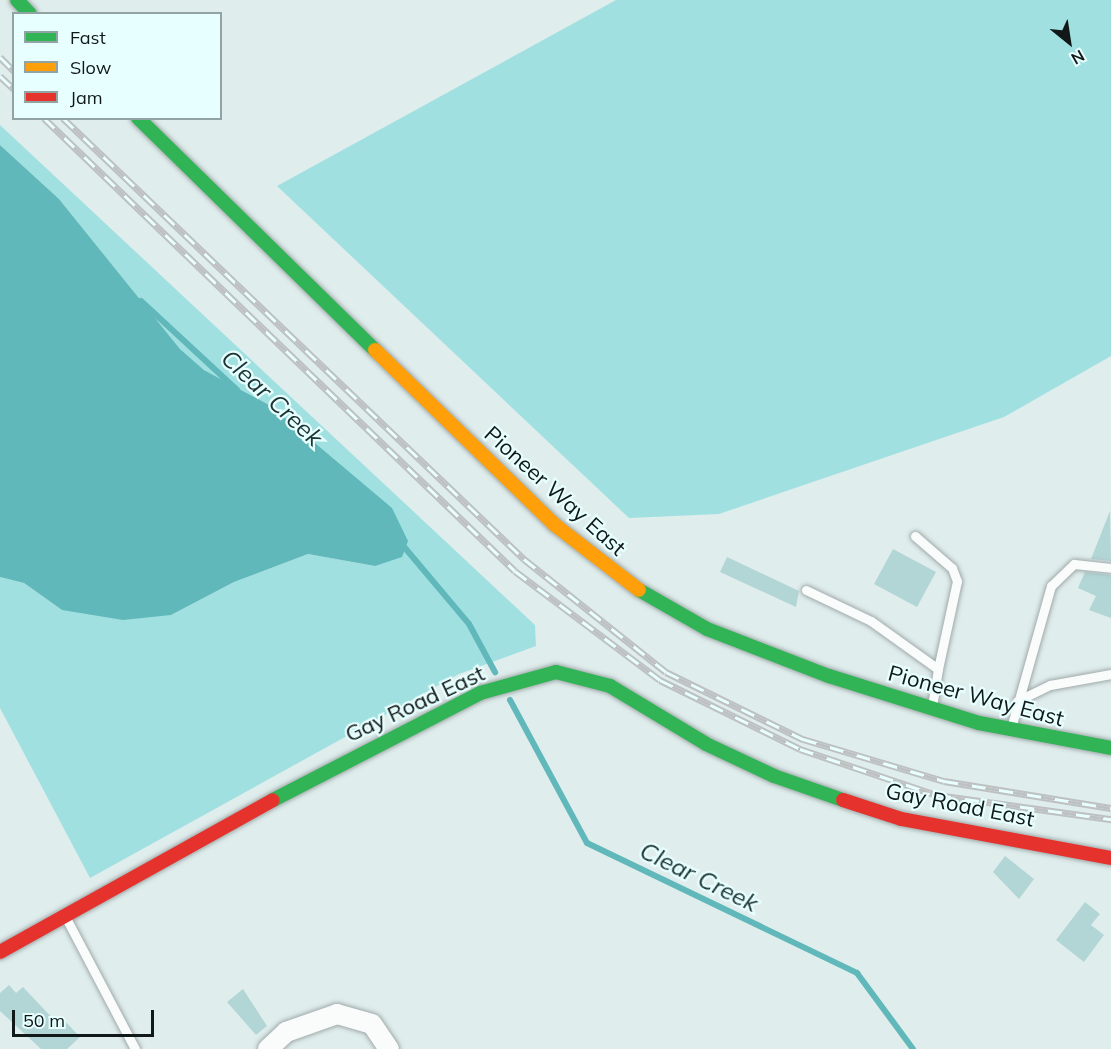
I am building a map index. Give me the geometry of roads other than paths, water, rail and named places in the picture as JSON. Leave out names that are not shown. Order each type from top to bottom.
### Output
[{"type":"street","points":[[16,0],[28,12]]},
{"type":"street","name":"Pioneer Way East","points":[[140,120],[555,525],[618,576],[707,629],[755,650],[932,709],[1010,730],[1111,748]]},
{"type":"street","name":"Gay Road East","points":[[0,952],[382,739],[480,693],[556,672],[572,672],[610,686],[706,744],[785,780],[901,819],[1111,858]]},
{"type":"street","points":[[268,1049],[286,1032],[337,1014],[372,1024],[389,1049]]},
{"type":"lane","points":[[915,536],[952,568],[957,581],[932,709]]},
{"type":"lane","points":[[1010,730],[1052,586],[1074,564],[1111,568]]},
{"type":"lane","points":[[806,590],[871,621],[938,669]]},
{"type":"lane","points":[[1017,701],[1050,685],[1111,674]]},
{"type":"lane","points":[[65,916],[135,1049]]},
{"type":"waterway","name":"Clear Creek","points":[[141,301],[237,390]]},
{"type":"waterway","name":"Clear Creek","points":[[400,542],[469,624],[495,672]]},
{"type":"waterway","name":"Clear Creek","points":[[510,700],[587,843],[857,973],[913,1049]]},
{"type":"railway","points":[[0,57],[12,69]]},
{"type":"railway","points":[[0,76],[12,87]]},
{"type":"railway","points":[[46,120],[515,571],[660,680],[800,749],[937,795],[1111,819]]},
{"type":"railway","points":[[65,120],[524,559],[666,672],[803,739],[944,781],[1111,808]]}]
